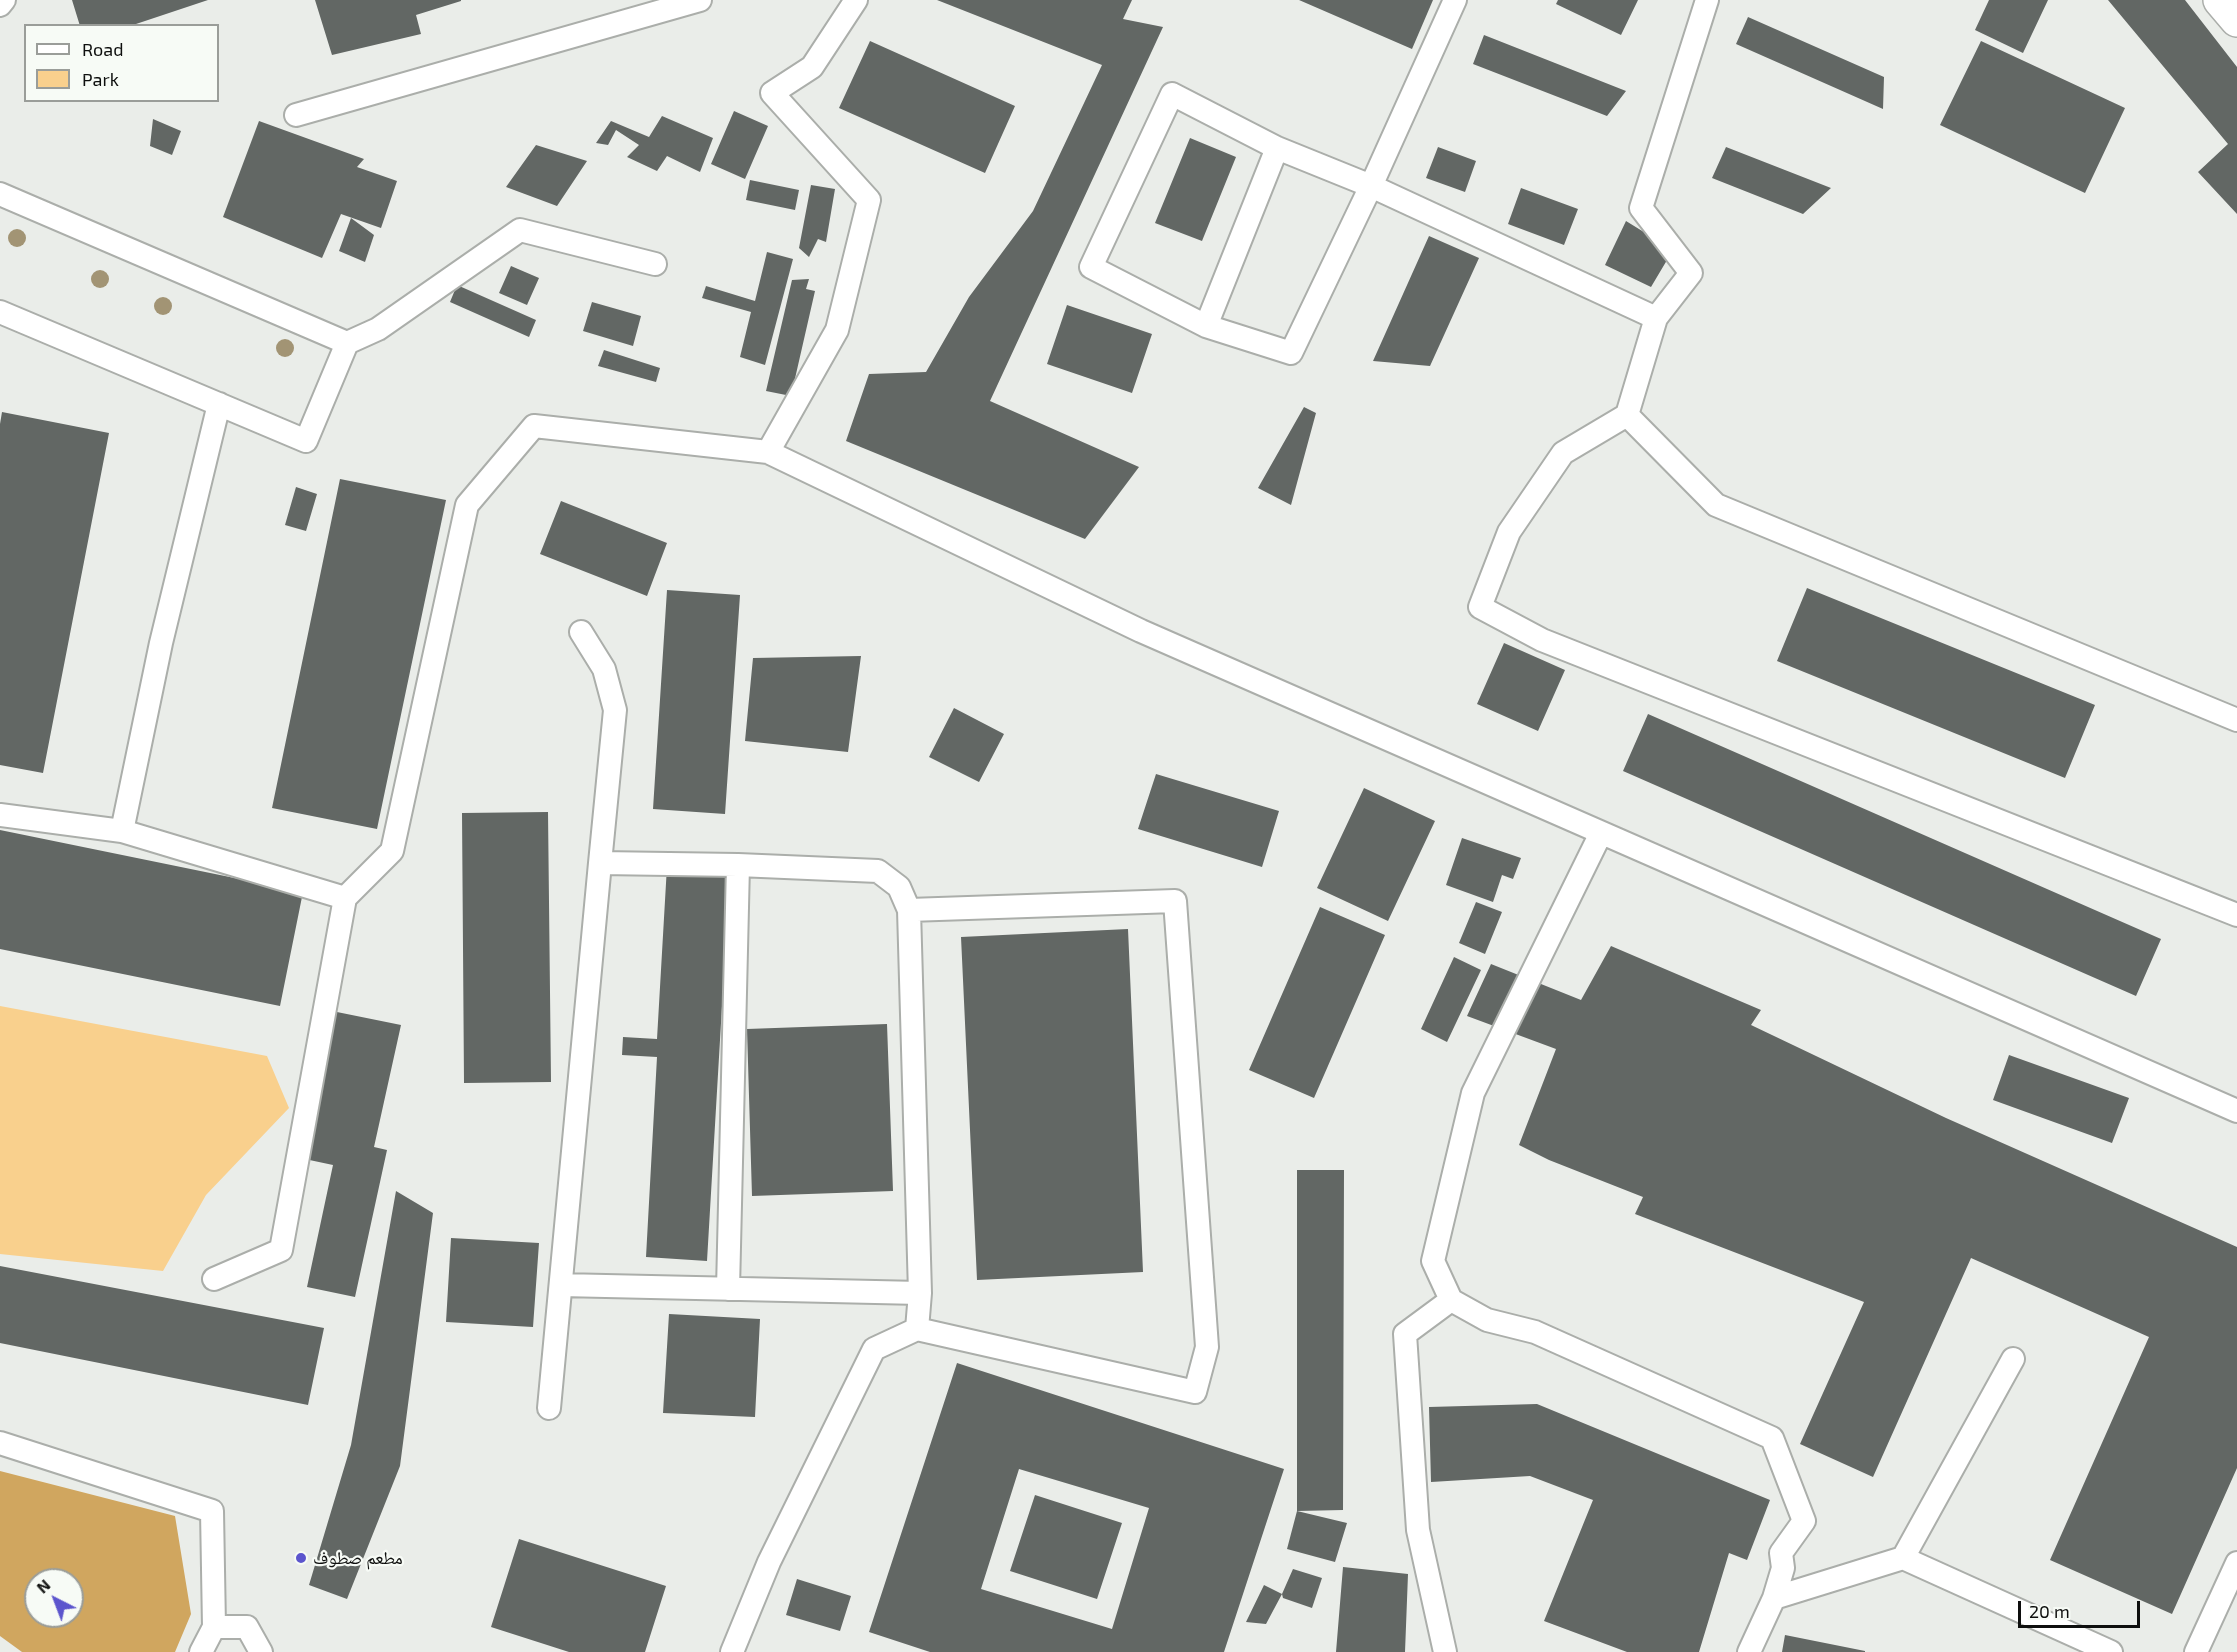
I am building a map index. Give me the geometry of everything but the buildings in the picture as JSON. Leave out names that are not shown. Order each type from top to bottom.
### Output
[{"type":"street","points":[[2220,0],[2237,20]]},
{"type":"lane","points":[[0,5],[4,0]]},
{"type":"lane","points":[[296,115],[700,0]]},
{"type":"lane","points":[[768,452],[837,330],[869,201],[772,93],[812,67],[856,0]]},
{"type":"lane","points":[[1455,0],[1371,186],[1292,353],[1206,326],[1091,267],[1172,94],[1277,148],[1371,186],[1656,318]]},
{"type":"lane","points":[[1707,0],[1641,208],[1691,273],[1656,318],[1627,415],[1563,453],[1509,531],[1480,607],[1553,644],[2237,915]]},
{"type":"lane","points":[[1206,326],[1277,148]]},
{"type":"lane","points":[[0,194],[347,343]]},
{"type":"lane","points":[[0,312],[306,441],[347,343],[378,330],[520,230],[655,264]]},
{"type":"lane","points":[[122,831],[161,643],[219,404]]},
{"type":"lane","points":[[1627,415],[1716,505],[2237,720]]},
{"type":"lane","points":[[214,1279],[281,1250],[345,898],[392,851],[467,505],[534,426],[768,452],[1141,630],[2237,1111]]},
{"type":"lane","points":[[549,1408],[615,710],[604,669],[581,632]]},
{"type":"lane","points":[[0,815],[122,831],[345,898]]},
{"type":"lane","points":[[1601,833],[1473,1093],[1433,1261],[1451,1300],[1487,1320],[1535,1332],[1772,1438],[1804,1521],[1781,1553],[1783,1568],[1774,1598],[1749,1652]]},
{"type":"lane","points":[[600,863],[738,865],[878,871],[899,887],[909,910],[920,1293],[917,1329]]},
{"type":"lane","points":[[728,1289],[738,865]]},
{"type":"lane","points":[[732,1652],[769,1562],[874,1349],[917,1329],[1195,1392],[1208,1347],[1175,901],[909,910]]},
{"type":"lane","points":[[561,1285],[920,1293]]},
{"type":"lane","points":[[1445,1652],[1418,1530],[1405,1334],[1451,1300]]},
{"type":"lane","points":[[1903,1558],[2013,1359]]},
{"type":"lane","points":[[0,1443],[212,1511],[214,1627],[201,1652]]},
{"type":"lane","points":[[1774,1598],[1903,1558],[2111,1652]]},
{"type":"lane","points":[[2196,1652],[2236,1568]]},
{"type":"lane","points":[[214,1627],[247,1627],[261,1652]]},
{"type":"green space","points":[[0,1006],[267,1056],[289,1108],[206,1195],[163,1271],[0,1254]]},
{"type":"shaded area","points":[[0,1471],[175,1516],[191,1614],[175,1652],[22,1652],[0,1636]]},
{"type":"place","name":"مطعم صطوف","points":[[301,1558]]}]
